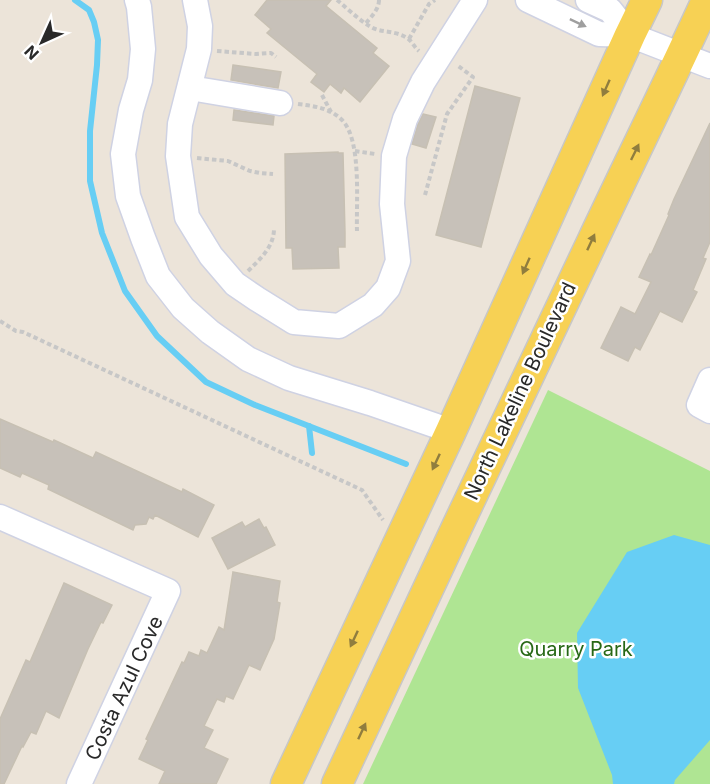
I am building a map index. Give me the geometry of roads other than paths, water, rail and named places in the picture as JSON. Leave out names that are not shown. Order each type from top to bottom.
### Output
[{"type":"main road","points":[[286,784],[451,431],[647,0]]},
{"type":"main road","name":"North Lakeline Boulevard","points":[[337,784],[459,521],[707,0]]},
{"type":"street","points":[[137,0],[143,49],[140,80],[130,110],[123,154],[128,196],[158,276],[183,308],[210,332],[248,359],[289,378],[451,431]]},
{"type":"street","points":[[195,0],[200,26],[199,49],[180,124],[178,156],[187,217],[211,256],[235,284],[294,322],[339,326],[373,305],[388,288],[398,261],[392,204],[394,156],[405,119],[423,82],[475,0]]},
{"type":"street","points":[[528,0],[600,34],[630,35],[710,66]]},
{"type":"street","points":[[588,0],[610,10],[630,35]]},
{"type":"street","points":[[190,88],[280,103]]},
{"type":"street","points":[[704,408],[710,380]]},
{"type":"street","name":"Costa Azul Cove","points":[[0,517],[168,591],[79,784]]},
{"type":"water","points":[[674,535],[710,545],[710,740],[674,784],[613,784],[612,775],[578,688],[577,633],[627,552]]},
{"type":"waterway","points":[[75,0],[89,10],[98,40],[90,131],[90,181],[102,233],[125,291],[157,336],[206,382],[255,405],[406,464]]},
{"type":"waterway","points":[[309,426],[312,453]]},
{"type":"park label","name":"Quarry Park","points":[[576,649]]}]
